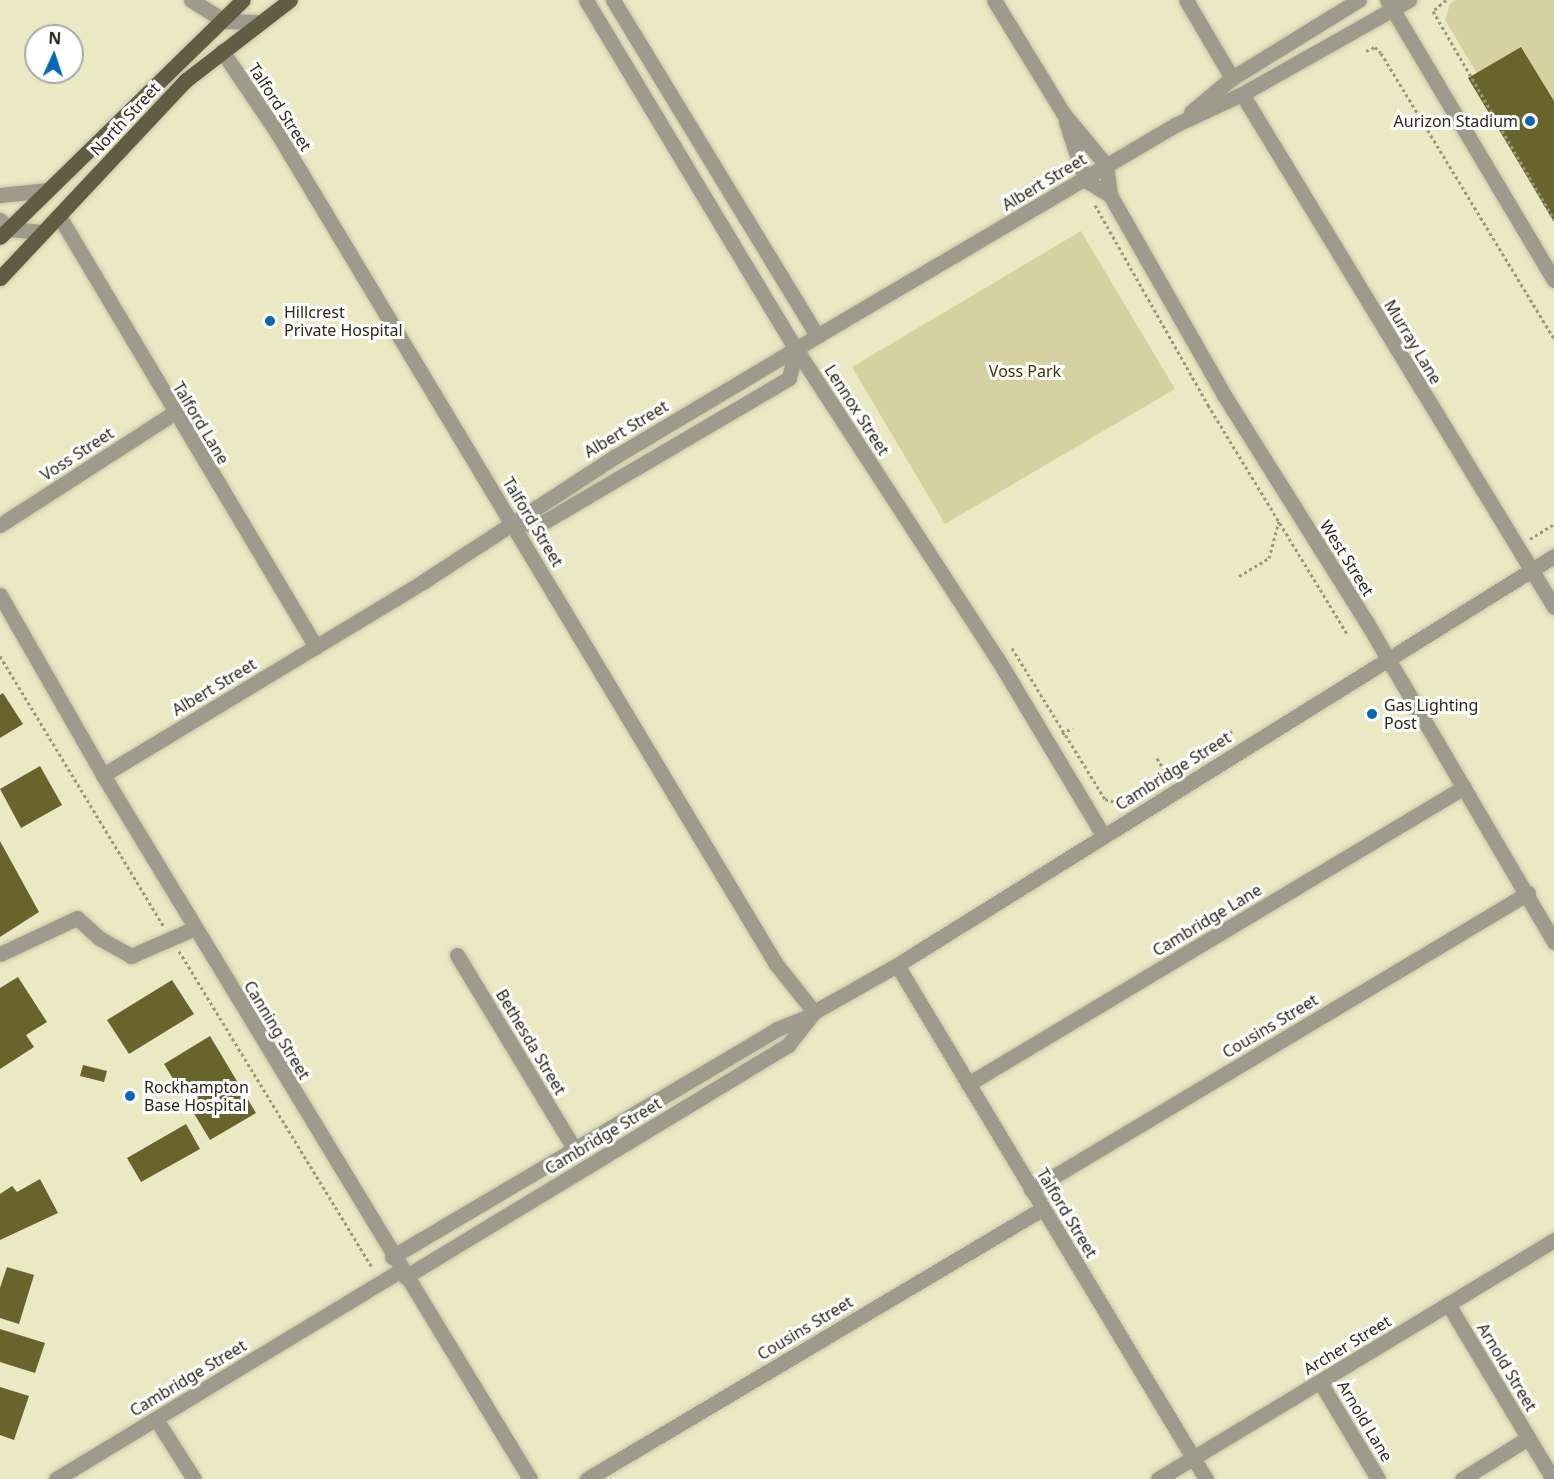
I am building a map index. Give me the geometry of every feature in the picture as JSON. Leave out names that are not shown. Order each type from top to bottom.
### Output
[{"type":"main road","name":"North Street","points":[[3,229],[48,190],[243,0]]},
{"type":"main road","name":"North Street","points":[[0,278],[186,80],[257,22],[290,0]]},
{"type":"street","points":[[191,0],[221,19],[235,23],[257,22]]},
{"type":"street","name":"Lennox Street","points":[[586,0],[796,349],[997,658],[1103,835]]},
{"type":"street","points":[[613,0],[817,336]]},
{"type":"street","points":[[994,0],[1063,113],[1106,165]]},
{"type":"street","points":[[1186,0],[1232,78]]},
{"type":"street","name":"Albert Street","points":[[1174,125],[1232,78],[1359,0]]},
{"type":"street","name":"Albert Street","points":[[103,775],[316,647],[512,521],[817,336],[1085,180],[1174,125],[1242,94],[1390,5],[1409,0]]},
{"type":"street","points":[[1390,5],[1554,280]]},
{"type":"street","name":"Talford Street","points":[[222,51],[276,131],[776,964],[812,1014]]},
{"type":"street","name":"Murray Lane","points":[[1242,94],[1554,608]]},
{"type":"street","points":[[1063,113],[1085,180]]},
{"type":"street","name":"West Street","points":[[1106,165],[1110,195],[1224,395],[1389,660],[1554,942]]},
{"type":"street","name":"West Street","points":[[1085,180],[1110,195]]},
{"type":"street","points":[[0,195],[48,190]]},
{"type":"street","name":"Talford Lane","points":[[59,216],[174,413],[316,647]]},
{"type":"street","points":[[3,229],[43,232]]},
{"type":"street","points":[[512,521],[537,526],[789,378],[796,349]]},
{"type":"street","name":"Voss Street","points":[[0,525],[174,413]]},
{"type":"street","name":"Cambridge Street","points":[[392,1257],[777,1029],[812,1014],[897,965],[1554,556]]},
{"type":"street","name":"Canning Street","points":[[0,595],[103,775],[392,1257],[530,1479]]},
{"type":"street","name":"Cambridge Lane","points":[[968,1084],[1464,787]]},
{"type":"street","name":"Cousins Street","points":[[1031,1190],[1527,893]]},
{"type":"street","points":[[0,954],[76,918],[99,938],[131,956],[195,928]]},
{"type":"street","name":"Bethesda Street","points":[[457,955],[574,1148]]},
{"type":"street","name":"Talford Street","points":[[897,965],[1206,1479]]},
{"type":"street","name":"Cambridge Street","points":[[56,1479],[788,1045],[812,1014]]},
{"type":"street","name":"Cousins Street","points":[[587,1479],[1042,1209]]},
{"type":"street","name":"Archer Street","points":[[1158,1479],[1554,1241]]},
{"type":"street","name":"Arnold Street","points":[[1448,1304],[1553,1479]]},
{"type":"street","name":"Arnold Lane","points":[[1320,1382],[1378,1479]]},
{"type":"street","points":[[156,1419],[194,1479]]},
{"type":"street","points":[[1462,1479],[1528,1438]]},
{"type":"path","points":[[1446,0],[1433,11],[1554,220]]},
{"type":"path","points":[[1366,51],[1375,47],[1381,53],[1554,339]]},
{"type":"path","points":[[1239,576],[1269,558],[1279,521]]},
{"type":"path","points":[[1516,547],[1554,524]]},
{"type":"path","points":[[1012,648],[1105,799],[1119,803],[1232,731]]},
{"type":"path","points":[[0,656],[372,1267]]},
{"type":"path","points":[[1157,758],[1166,772]]},
{"type":"path","points":[[1129,787],[1134,793]]},
{"type":"green space","name":"Aurizon Stadium","points":[[1456,0],[1554,0],[1554,202],[1445,20],[1450,4]]},
{"type":"green space","name":"Voss Park","points":[[1081,231],[1175,389],[945,524],[852,367]]},
{"type":"building","points":[[1521,47],[1554,101],[1554,222],[1468,78]]},
{"type":"building","points":[[3,693],[23,724],[0,738],[0,695]]},
{"type":"building","points":[[40,766],[62,805],[21,828],[0,789]]},
{"type":"building","points":[[0,841],[39,912],[0,937]]},
{"type":"building","points":[[18,977],[47,1022],[26,1035],[34,1047],[0,1069],[0,988]]},
{"type":"building","points":[[172,980],[194,1014],[129,1054],[107,1020]]},
{"type":"building","points":[[210,1036],[256,1113],[210,1140],[164,1064]]},
{"type":"building","points":[[83,1065],[107,1071],[104,1082],[80,1076]]},
{"type":"building","points":[[186,1124],[200,1149],[141,1182],[127,1158]]},
{"type":"building","points":[[40,1179],[58,1213],[0,1240],[0,1194],[12,1186],[17,1192]]},
{"type":"building","points":[[7,1267],[34,1275],[19,1324],[0,1318],[0,1288]]},
{"type":"building","points":[[0,1329],[45,1343],[35,1373],[0,1362]]},
{"type":"building","points":[[0,1387],[29,1396],[14,1440],[0,1435]]},
{"type":"place","name":"Aurizon Stadium","points":[[1530,121]]},
{"type":"place","name":"Hillcrest Private Hospital","points":[[270,321]]},
{"type":"place","name":"Gas Lighting Post","points":[[1372,714]]},
{"type":"place","name":"Rockhampton Base Hospital","points":[[130,1096]]}]
